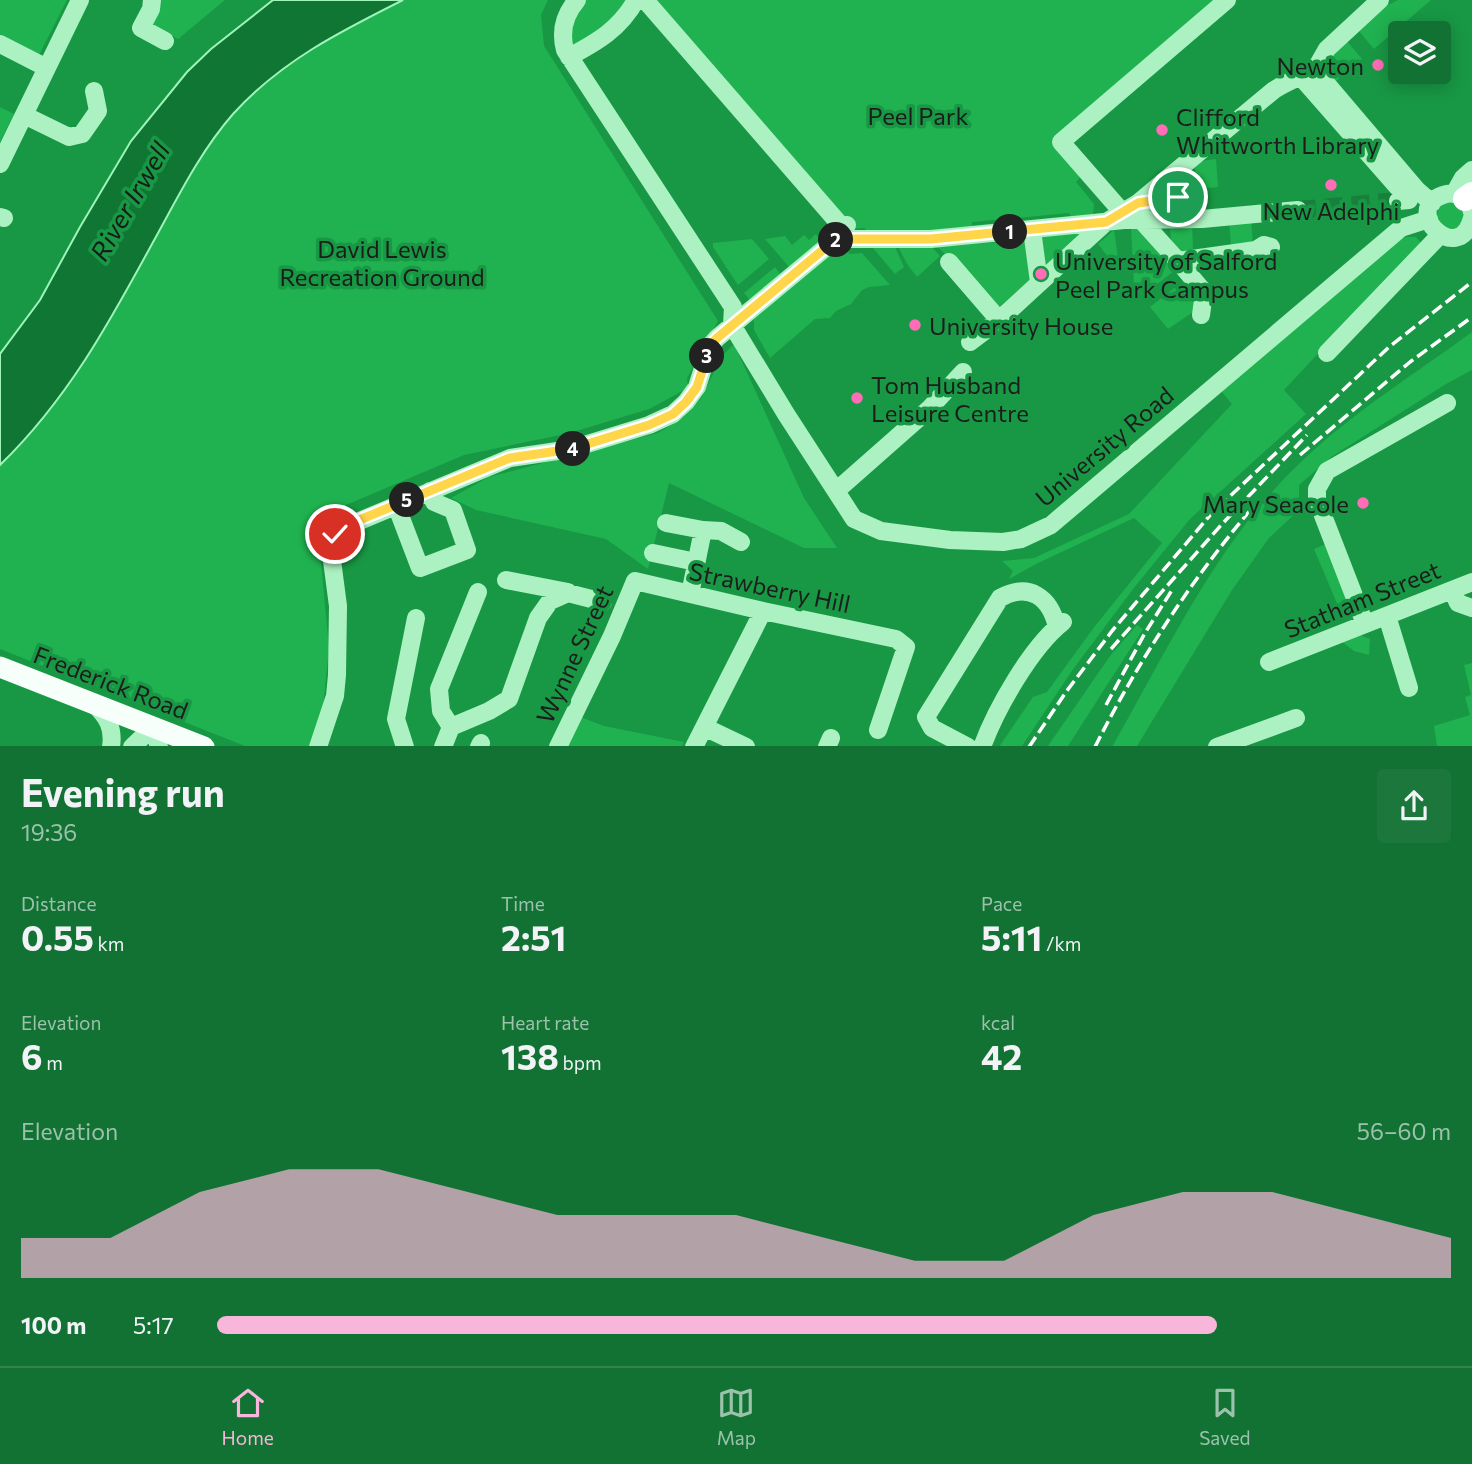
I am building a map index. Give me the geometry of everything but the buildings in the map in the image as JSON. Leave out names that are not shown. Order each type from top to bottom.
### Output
[{"type":"main road","name":"Frederick Road","points":[[0,667],[94,704],[156,737],[199,746]]},
{"type":"street","points":[[0,164],[80,0]]},
{"type":"street","points":[[152,0],[151,9],[141,28],[165,41]]},
{"type":"street","points":[[578,0],[569,10],[563,25],[563,42],[569,57],[612,31],[636,0]]},
{"type":"street","points":[[645,0],[842,231],[931,239],[1032,230],[1106,222],[1178,197],[1202,219],[1298,210]]},
{"type":"street","points":[[1201,315],[1204,292],[1134,212],[1061,142],[1227,0]]},
{"type":"street","points":[[1134,212],[1274,90],[1295,77],[1308,74],[1327,49],[1381,0]]},
{"type":"street","points":[[0,44],[47,68]]},
{"type":"street","name":"University Road","points":[[569,57],[733,307],[732,325],[836,491],[855,519],[881,531],[950,540],[1003,541],[1021,539],[1051,525],[1401,228],[1430,211]]},
{"type":"street","points":[[1308,74],[1409,200],[1398,201]]},
{"type":"street","points":[[1308,74],[1417,190],[1430,211],[1433,229],[1440,235],[1459,236],[1467,230],[1463,178],[1472,170]]},
{"type":"street","points":[[24,115],[69,137],[82,134],[103,116],[98,111],[94,91]]},
{"type":"street","points":[[1430,211],[1441,195],[1467,204]]},
{"type":"street","points":[[970,342],[999,320],[1106,222]]},
{"type":"street","points":[[1032,230],[1039,282]]},
{"type":"street","points":[[318,746],[335,696],[339,654],[338,606],[331,551],[332,539],[342,527],[385,513],[510,458],[571,449],[649,425],[673,414],[697,387],[710,346],[842,231]]},
{"type":"street","points":[[1327,353],[1440,235]]},
{"type":"street","points":[[931,239],[999,320]]},
{"type":"street","points":[[1178,261],[1270,247]]},
{"type":"street","points":[[836,491],[929,409],[963,372]]},
{"type":"street","points":[[1365,624],[1317,500],[1317,489],[1327,471],[1447,403]]},
{"type":"street","points":[[385,513],[420,568],[467,550],[453,510],[434,502],[430,491]]},
{"type":"street","points":[[666,523],[722,531],[741,542]]},
{"type":"street","points":[[690,594],[703,530]]},
{"type":"street","points":[[653,554],[696,562]]},
{"type":"street","points":[[506,580],[603,602]]},
{"type":"street","name":"Strawberry Hill","points":[[635,581],[896,639],[906,647],[878,730]]},
{"type":"street","name":"Wynne Street","points":[[558,746],[612,636],[635,581]]},
{"type":"street","name":"Statham Street","points":[[1269,662],[1472,582]]},
{"type":"street","points":[[1452,590],[1458,603],[1472,608]]},
{"type":"street","points":[[451,727],[441,711],[439,690],[478,592]]},
{"type":"street","points":[[966,746],[932,728],[926,717],[1000,598],[1016,592],[1028,592],[1038,596],[1051,609],[1060,625],[1045,638],[997,709],[982,746]]},
{"type":"street","points":[[443,746],[451,727],[489,711],[509,699],[544,607],[560,595],[568,593]]},
{"type":"street","points":[[694,746],[763,611]]},
{"type":"street","points":[[1387,616],[1409,688]]},
{"type":"street","points":[[405,746],[396,719],[416,618]]},
{"type":"street","points":[[94,704],[107,719],[112,730],[111,746]]},
{"type":"street","points":[[1220,746],[1296,718]]},
{"type":"street","points":[[704,727],[744,746]]},
{"type":"street","points":[[134,746],[156,737]]},
{"type":"green space","points":[[0,0],[67,0],[39,55],[0,35]]},
{"type":"green space","points":[[160,0],[225,0],[178,39],[153,25]]},
{"type":"green space","name":"David Lewis Recreation Ground","points":[[403,0],[548,0],[541,15],[544,46],[718,321],[687,378],[688,388],[649,409],[570,433],[464,455],[346,505],[317,521],[329,648],[323,708],[309,746],[245,746],[0,649],[0,465],[53,405],[83,364],[187,178],[233,114],[271,78],[292,63],[335,36]]},
{"type":"green space","points":[[581,0],[631,0],[629,7],[574,47],[567,37]]},
{"type":"green space","name":"Peel Park","points":[[654,0],[1223,0],[1058,141],[1085,172],[1076,182],[1094,204],[1093,214],[1071,216],[1069,213],[972,222],[972,229],[866,233],[865,228],[852,229]]},
{"type":"green space","points":[[1398,0],[1431,0],[1407,21],[1388,21],[1388,37],[1374,49],[1358,30]]},
{"type":"green space","points":[[1346,40],[1362,59],[1334,83],[1326,73],[1338,62],[1331,53]]},
{"type":"green space","points":[[0,107],[14,114],[0,142]]},
{"type":"green space","points":[[1216,159],[1218,187],[1197,189],[1194,162]]},
{"type":"green space","points":[[1451,202],[1461,206],[1465,216],[1461,226],[1451,230],[1441,226],[1437,216],[1441,206]]},
{"type":"green space","points":[[1251,219],[1253,246],[1231,246],[1229,220]]},
{"type":"green space","points":[[1192,223],[1193,250],[1173,252],[1169,224]]},
{"type":"green space","points":[[1131,228],[1140,228],[1174,271],[1142,296],[1134,287]]},
{"type":"green space","points":[[1087,229],[1041,272],[1036,237]]},
{"type":"green space","points":[[1114,230],[1120,272],[1098,244]]},
{"type":"green space","points":[[816,234],[821,240],[789,267],[765,239],[785,236],[792,245],[804,235],[809,240]]},
{"type":"green space","points":[[1029,237],[1034,278],[996,309],[938,247],[1013,241],[1013,238]]},
{"type":"green space","points":[[1416,237],[1421,243],[1284,390],[1306,414],[1190,519],[1071,672],[1022,746],[1000,746],[1033,697],[1047,692],[1095,626],[1162,543],[1134,518],[1009,579],[1013,571],[1002,561],[1034,558],[1129,514],[1232,404],[1220,390],[1392,242]]},
{"type":"green space","points":[[752,239],[769,259],[738,285],[713,243]]},
{"type":"green space","points":[[929,244],[940,256],[917,277],[898,246]]},
{"type":"green space","points":[[895,247],[904,267],[895,274],[873,248]]},
{"type":"green space","points":[[848,251],[849,254],[862,253],[890,285],[862,290],[851,304],[836,311],[830,318],[815,319],[770,358],[754,330],[754,318],[826,254]]},
{"type":"green space","points":[[775,267],[780,274],[750,300],[744,293]]},
{"type":"green space","points":[[1182,282],[1194,295],[1193,312],[1168,329],[1150,307]]},
{"type":"green space","points":[[1472,332],[1472,370],[1331,457],[1299,485],[1299,510],[1269,538],[1232,590],[1137,746],[1113,746],[1196,598],[1243,527],[1299,464],[1383,395]]},
{"type":"green space","points":[[734,344],[804,498],[837,548],[804,548],[669,483],[648,569],[606,539],[476,510],[451,498],[489,477],[658,433],[684,417],[702,397],[721,357]]},
{"type":"green space","points":[[1326,544],[1353,612],[1352,618],[1344,620],[1314,549]]},
{"type":"green space","points":[[1137,625],[1143,629],[1068,746],[1048,746],[1110,656]]},
{"type":"green space","points":[[1358,634],[1370,639],[1369,655],[1354,651],[1341,641]]},
{"type":"green space","points":[[1472,663],[1472,746],[1437,746],[1434,726],[1470,715],[1465,697],[1471,695],[1464,665]]},
{"type":"green space","points":[[578,716],[604,726],[684,742],[682,746],[563,746]]},
{"type":"water","name":"River Irwell","points":[[273,0],[403,0],[335,36],[292,63],[271,78],[233,114],[189,177],[85,360],[46,414],[0,465],[0,354],[40,300],[131,141],[187,72],[211,49]]},
{"type":"tunnel","points":[[1298,210],[1398,201]]},
{"type":"railway","points":[[1030,746],[1112,631],[1211,514],[1389,347],[1472,282]]},
{"type":"railway","points":[[1300,455],[1410,362],[1472,317]]},
{"type":"railway","points":[[1111,649],[1223,523],[1307,435]]},
{"type":"railway","points":[[1096,746],[1130,682],[1170,618],[1213,557],[1259,500]]},
{"type":"railway","points":[[1106,705],[1172,590]]},
{"type":"place","name":"Newton","points":[[1378,65]]},
{"type":"place","name":"Clifford Whitworth Library","points":[[1162,130]]},
{"type":"place","name":"New Adelphi","points":[[1331,185]]},
{"type":"place","name":"University of Salford Peel Park Campus","points":[[1041,274]]},
{"type":"place","name":"University House","points":[[915,325]]},
{"type":"place","name":"Tom Husband Leisure Centre","points":[[857,398]]},
{"type":"place","name":"Mary Seacole","points":[[1363,503]]},
{"type":"route","points":[[335,534],[342,527],[510,458],[571,449],[649,425],[673,414],[697,387],[710,346],[717,338],[836,239],[931,239],[1106,222],[1124,214],[1138,203],[1178,197]]}]
